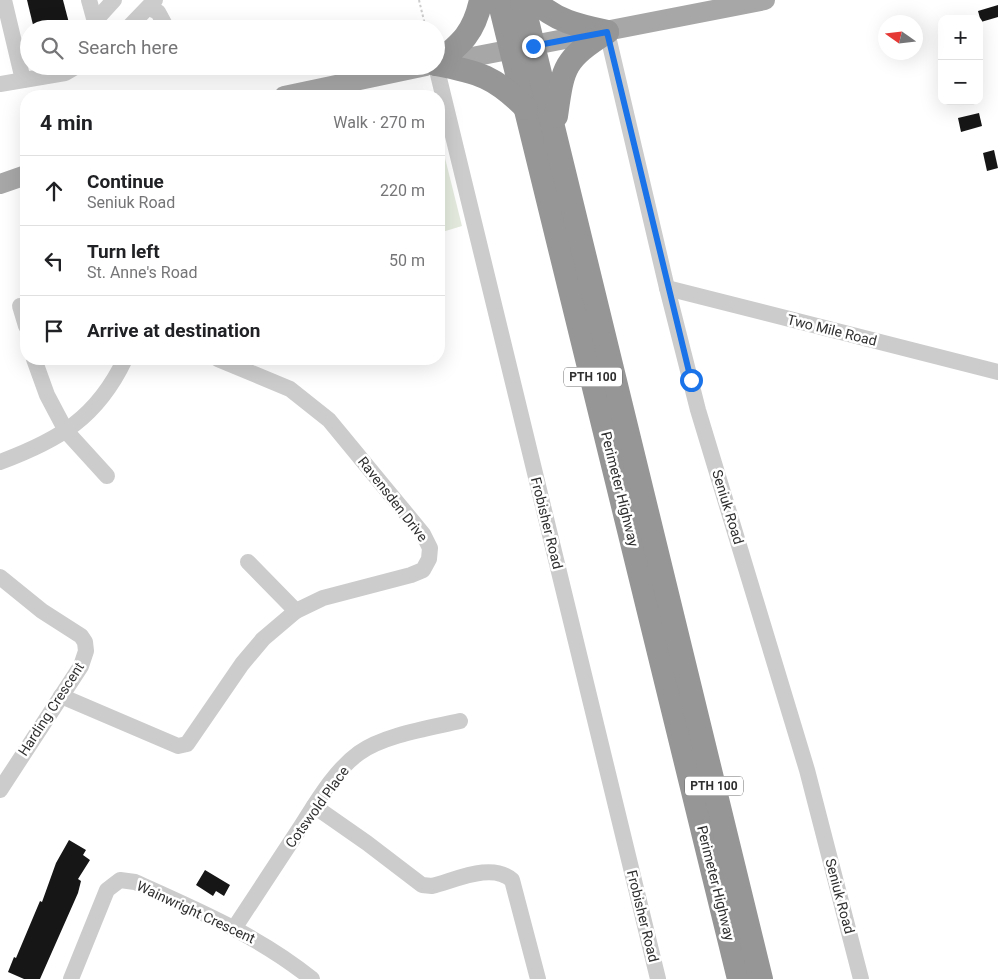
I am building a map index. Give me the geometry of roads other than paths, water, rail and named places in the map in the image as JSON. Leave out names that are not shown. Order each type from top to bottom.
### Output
[{"type":"highway","points":[[445,57],[468,35],[476,19],[481,0]]},
{"type":"highway","name":"Perimeter Highway","points":[[499,0],[523,48],[554,128],[761,979]]},
{"type":"highway","name":"Perimeter Highway","points":[[522,0],[527,109],[739,979]]},
{"type":"highway","points":[[534,0],[545,11],[561,20],[607,32]]},
{"type":"highway","points":[[554,128],[564,70],[582,48],[607,32]]},
{"type":"highway","points":[[445,66],[468,70],[490,78],[505,87],[527,109]]},
{"type":"main road","points":[[445,63],[765,0]]},
{"type":"main road","points":[[312,90],[383,75]]},
{"type":"main road","points":[[0,184],[20,177]]},
{"type":"street","points":[[4,0],[20,67]]},
{"type":"street","points":[[89,0],[95,20]]},
{"type":"street","points":[[100,20],[114,0]]},
{"type":"street","points":[[136,20],[152,4],[162,20]]},
{"type":"street","name":"Seniuk Road","points":[[607,32],[667,288],[698,410],[807,770],[861,979]]},
{"type":"street","points":[[22,75],[23,80]]},
{"type":"street","points":[[0,84],[53,75]]},
{"type":"street","name":"Frobisher Road","points":[[438,75],[442,90]]},
{"type":"street","name":"Frobisher Road","points":[[445,102],[658,979]]},
{"type":"street","name":"Two Mile Road","points":[[667,288],[998,372]]},
{"type":"street","points":[[36,365],[47,395],[66,431],[107,476]]},
{"type":"street","points":[[0,462],[28,452],[66,431],[100,402],[113,384],[122,365]]},
{"type":"street","name":"Ravensden Drive","points":[[61,696],[178,746],[186,744],[242,664],[263,639],[296,611],[341,592],[411,576],[423,570],[429,559],[430,548],[423,534],[329,420],[290,389],[232,365]]},
{"type":"street","points":[[248,562],[296,611]]},
{"type":"street","name":"Harding Crescent","points":[[0,577],[42,611],[80,636],[85,642],[81,666],[0,790]]},
{"type":"street","name":"Cotswold Place","points":[[235,927],[314,806],[347,764],[360,752],[394,738],[460,721]]},
{"type":"street","points":[[314,806],[422,885],[432,886],[493,870],[506,874],[512,880],[538,979]]},
{"type":"street","name":"Wainwright Crescent","points":[[71,979],[107,890],[120,880],[135,882],[235,927],[284,956],[312,979]]}]
